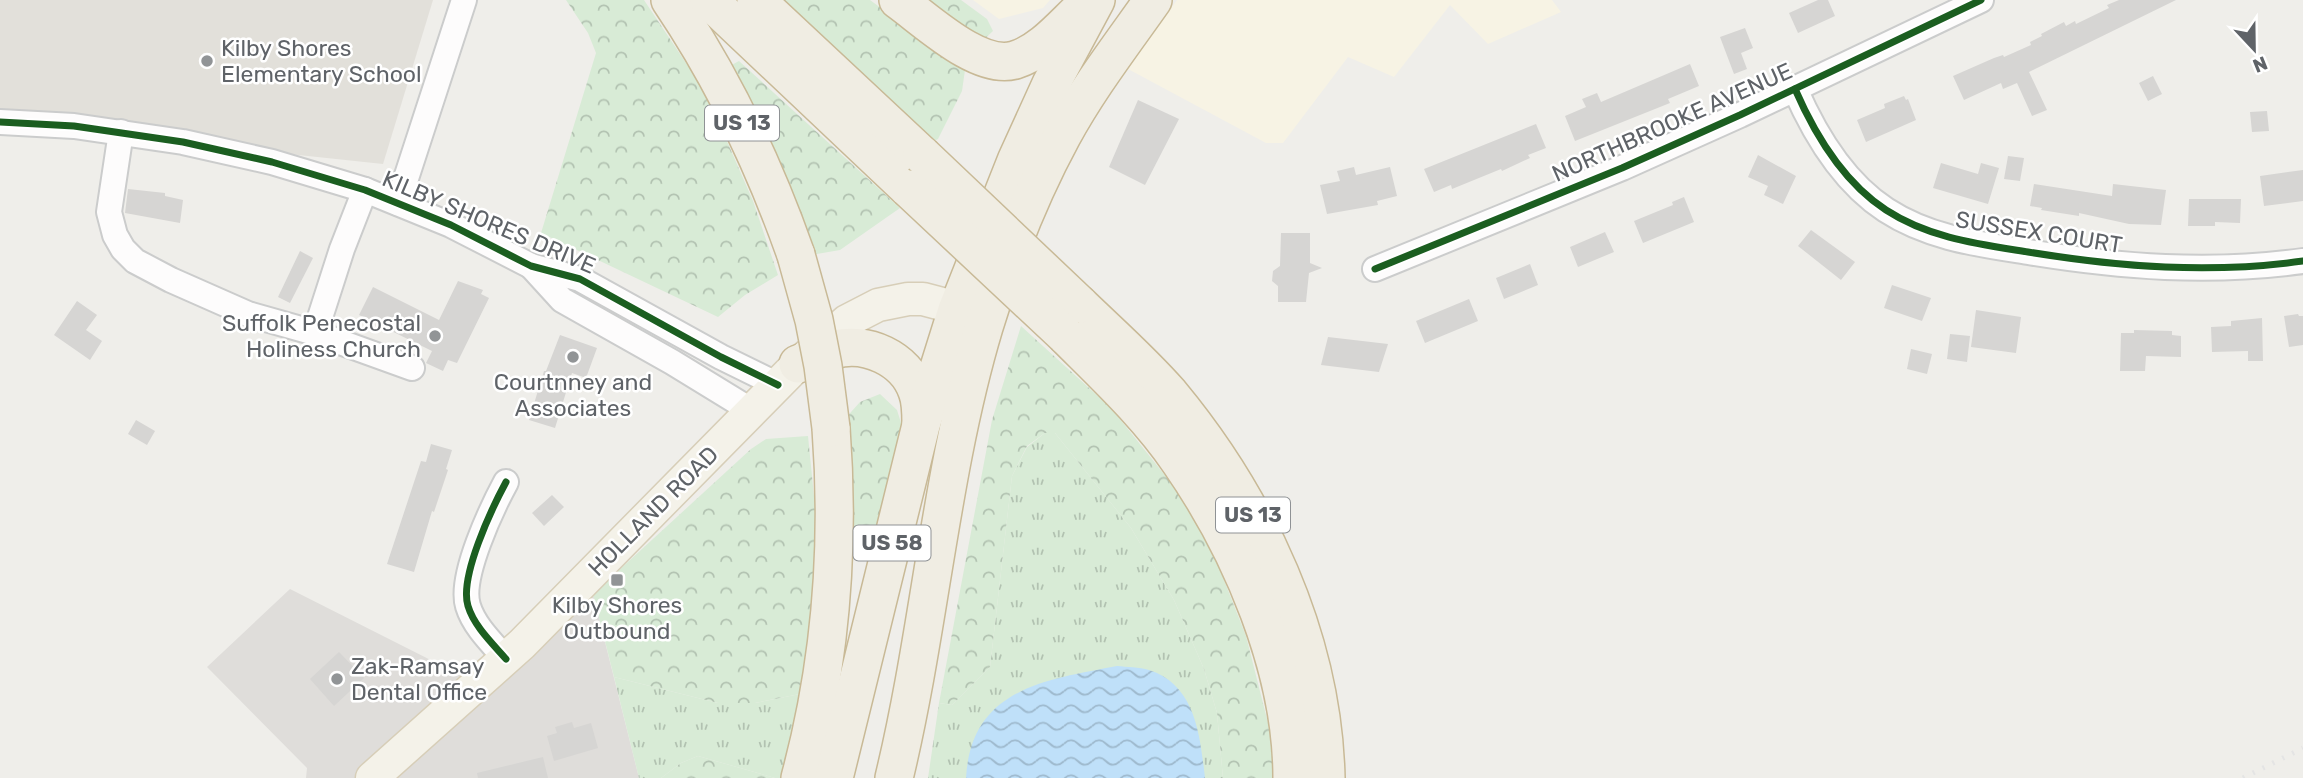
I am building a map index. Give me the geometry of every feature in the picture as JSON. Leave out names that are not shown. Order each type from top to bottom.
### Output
[{"type":"highway","name":"US 13","points":[[670,0],[706,56],[745,127],[778,204],[796,255],[814,320],[823,366],[831,428],[836,507],[832,599],[820,690],[800,778]]},
{"type":"highway","points":[[709,0],[909,189],[1072,320],[1180,461],[1228,541],[1250,589],[1270,646],[1287,724],[1292,778]]},
{"type":"highway","name":"US 13","points":[[756,0],[922,155],[1072,320],[1168,393],[1227,470],[1270,550],[1300,629],[1320,712],[1326,778]]},
{"type":"highway","points":[[898,0],[977,56],[1001,62],[1015,60],[1039,47],[1093,0]]},
{"type":"highway","name":"US 58","points":[[894,778],[910,711],[933,561],[955,449],[971,317],[1016,161],[1093,0]]},
{"type":"highway","name":"US 58","points":[[834,778],[921,425],[971,317],[1008,260],[1062,137],[1090,90],[1153,0]]},
{"type":"highway","points":[[788,375],[833,350],[848,347],[861,348],[885,356],[904,368],[912,381],[920,400],[921,425]]},
{"type":"highway","points":[[910,711],[915,746],[911,778]]},
{"type":"main road","name":"HOLLAND ROAD","points":[[372,778],[506,659],[788,375],[847,321],[878,306],[908,299],[923,299],[971,317]]},
{"type":"street","points":[[398,202],[464,0]]},
{"type":"street","name":"NORTHBROOKE AVENUE","points":[[1375,269],[1622,168],[1981,0]]},
{"type":"street","name":"SUSSEX COURT","points":[[1795,89],[1822,144],[1842,170],[1885,210],[1942,237],[2070,259],[2158,268],[2214,269],[2303,261]]},
{"type":"street","name":"KILBY SHORES DRIVE","points":[[0,122],[121,132],[183,142],[272,162],[365,190],[451,225],[531,265],[580,279],[721,357],[788,375]]},
{"type":"street","points":[[121,132],[109,212],[115,235],[123,249],[135,261],[209,297],[278,324],[315,333],[412,368]]},
{"type":"street","points":[[315,333],[342,248],[365,190]]},
{"type":"street","name":"KILBY SHORES DRIVE","points":[[531,265],[562,300],[673,362],[752,411]]},
{"type":"street","points":[[506,482],[484,525],[469,575],[467,604],[477,625],[506,659]]},
{"type":"shaded area","name":"Kilby Shores Elementary School","points":[[0,0],[433,0],[383,164],[0,123]]},
{"type":"shaded area","points":[[973,0],[1050,0],[1043,8],[999,19]]},
{"type":"shaded area","points":[[1177,0],[1552,0],[1561,12],[1488,44],[1450,5],[1394,77],[1348,57],[1283,143],[1266,143],[1128,69]]},
{"type":"shaded area","points":[[290,589],[492,691],[593,594],[639,778],[306,778],[307,768],[207,667]]},
{"type":"green space","points":[[566,0],[644,0],[706,93],[753,201],[778,275],[745,295],[718,317],[541,233],[596,53],[588,33]]},
{"type":"green space","points":[[776,0],[870,0],[965,70],[962,91],[938,139],[928,144]]},
{"type":"green space","points":[[917,0],[961,0],[987,19],[993,31],[978,45]]},
{"type":"green space","points":[[739,61],[900,208],[840,250],[811,255],[726,68]]},
{"type":"green space","points":[[1021,326],[1111,408],[1180,494],[1215,557],[1246,636],[1268,723],[1276,778],[1223,778],[1217,713],[1204,669],[1174,600],[1131,528],[1055,433],[1045,433],[1027,446],[1012,476],[990,667],[952,705],[939,703],[992,420]]},
{"type":"green space","points":[[880,394],[897,410],[902,426],[881,537],[867,545],[852,542],[843,421],[860,402]]},
{"type":"green space","points":[[1045,433],[1055,433],[1131,528],[1174,600],[1204,669],[1217,713],[1223,778],[928,778],[939,703],[952,705],[990,667],[1012,476],[1027,447]]},
{"type":"green space","points":[[808,436],[817,526],[819,581],[805,693],[755,703],[718,703],[614,677],[593,594],[751,449],[766,439]]},
{"type":"green space","points":[[614,677],[718,703],[755,703],[805,693],[787,778],[775,778],[698,756],[681,763],[661,778],[639,778]]},
{"type":"green space","points":[[698,756],[775,778],[661,778],[681,763]]},
{"type":"water","points":[[1117,666],[1149,670],[1165,677],[1177,687],[1193,714],[1205,778],[966,778],[971,748],[981,725],[997,707],[1038,684]]},
{"type":"building","points":[[1818,0],[1828,0],[1835,16],[1798,33],[1789,13]]},
{"type":"building","points":[[2119,0],[2176,0],[2029,72],[2047,110],[2032,116],[2017,83],[2003,89],[2001,83],[1964,100],[1953,76],[2031,45],[2030,42],[2042,36],[2041,34],[2064,22],[2066,26],[2075,21],[2076,24],[2109,8],[2107,5]]},
{"type":"building","points":[[1745,28],[1753,48],[1741,53],[1747,69],[1734,74],[1720,37]]},
{"type":"building","points":[[1690,64],[1699,86],[1668,99],[1670,103],[1575,141],[1565,116],[1586,107],[1582,99],[1597,93],[1601,102]]},
{"type":"building","points":[[2153,76],[2162,94],[2148,101],[2139,83]]},
{"type":"building","points":[[1904,96],[1908,99],[1916,120],[1866,142],[1857,120]]},
{"type":"building","points":[[1138,100],[1179,119],[1145,185],[1109,167]]},
{"type":"building","points":[[2267,111],[2269,131],[2252,132],[2250,112]]},
{"type":"building","points":[[1536,124],[1546,148],[1528,155],[1530,158],[1502,171],[1501,169],[1452,189],[1451,185],[1434,192],[1424,169]]},
{"type":"building","points":[[1758,155],[1796,176],[1783,204],[1764,195],[1768,186],[1748,177]]},
{"type":"building","points":[[2008,156],[2024,158],[2020,181],[2004,179]]},
{"type":"building","points":[[1941,163],[1978,174],[1981,163],[1999,168],[1988,204],[1933,188]]},
{"type":"building","points":[[1354,167],[1356,175],[1390,167],[1397,196],[1377,201],[1378,205],[1327,214],[1320,185],[1340,181],[1337,171]]},
{"type":"building","points":[[2303,170],[2303,201],[2264,206],[2260,176]]},
{"type":"building","points":[[2034,184],[2112,196],[2113,184],[2166,190],[2161,225],[2129,224],[2079,213],[2079,216],[2041,210],[2042,208],[2030,206]]},
{"type":"building","points":[[128,189],[165,193],[165,196],[183,200],[180,223],[125,213]]},
{"type":"building","points":[[1684,197],[1694,222],[1643,243],[1634,221],[1673,205],[1672,202]]},
{"type":"building","points":[[2189,199],[2241,199],[2240,223],[2215,222],[2215,226],[2188,226]]},
{"type":"building","points":[[1811,230],[1855,262],[1841,280],[1798,246]]},
{"type":"building","points":[[1605,232],[1614,252],[1578,267],[1570,247]]},
{"type":"building","points":[[1281,233],[1310,233],[1310,263],[1322,268],[1309,273],[1306,302],[1278,302],[1278,286],[1272,281],[1273,271],[1280,266]]},
{"type":"building","points":[[300,251],[313,258],[290,303],[278,297]]},
{"type":"building","points":[[1530,264],[1538,285],[1504,299],[1496,278]]},
{"type":"building","name":"Suffolk Penecostal Holiness Church","points":[[458,281],[483,290],[481,294],[489,298],[457,363],[448,360],[443,371],[426,363],[432,351],[359,315],[373,287],[439,320]]},
{"type":"building","points":[[1892,285],[1931,298],[1922,321],[1884,308]]},
{"type":"building","points":[[1469,299],[1478,321],[1425,343],[1416,321]]},
{"type":"building","points":[[77,301],[97,315],[86,330],[102,341],[90,360],[54,335]]},
{"type":"building","points":[[1976,310],[2021,317],[2016,353],[1971,347]]},
{"type":"building","points":[[2284,316],[2303,316],[2303,345],[2289,347]]},
{"type":"building","points":[[2262,318],[2263,361],[2248,361],[2248,351],[2212,352],[2211,327],[2231,326],[2231,321]]},
{"type":"building","points":[[2134,330],[2172,331],[2172,335],[2181,336],[2181,357],[2146,356],[2145,371],[2120,371],[2121,333],[2134,333]]},
{"type":"building","points":[[1950,334],[1970,336],[1967,362],[1947,359]]},
{"type":"building","points":[[560,335],[597,348],[586,378],[572,373],[555,428],[529,420],[544,371]]},
{"type":"building","points":[[1328,337],[1388,344],[1379,372],[1321,365]]},
{"type":"building","points":[[1911,349],[1932,354],[1927,374],[1907,369]]},
{"type":"building","points":[[136,420],[155,431],[147,445],[128,434]]},
{"type":"building","points":[[431,444],[452,450],[446,469],[448,470],[434,512],[432,511],[414,572],[387,564],[421,461],[426,462]]},
{"type":"building","points":[[552,495],[564,507],[544,526],[532,513]]},
{"type":"building","name":"Zak-Ramsay Dental Office","points":[[339,652],[364,678],[334,706],[310,679]]},
{"type":"building","points":[[572,722],[574,728],[591,723],[598,748],[554,761],[547,736],[557,733],[555,727]]},
{"type":"building","points":[[543,757],[548,778],[478,778],[477,773]]},
{"type":"railway","points":[[2243,778],[2303,748]]},
{"type":"cycle path","points":[[1375,269],[1622,168],[1981,0]]},
{"type":"cycle path","points":[[1795,89],[1821,140],[1856,186],[1886,210],[1919,227],[1972,243],[2131,265],[2199,268],[2303,261]]},
{"type":"cycle path","points":[[0,122],[74,126],[183,142],[272,162],[365,190],[451,225],[531,266],[580,279],[721,357],[778,385]]},
{"type":"cycle path","points":[[506,482],[478,543],[466,593],[468,606],[475,620],[506,659]]},
{"type":"place","name":"Kilby Shores Elementary School","points":[[207,61]]},
{"type":"place","name":"Suffolk Penecostal Holiness Church","points":[[435,336]]},
{"type":"place","name":"Courtnney and Associates","points":[[573,357]]},
{"type":"place","name":"Kilby Shores Outbound","points":[[617,580]]},
{"type":"place","name":"Zak-Ramsay Dental Office","points":[[337,679]]}]
